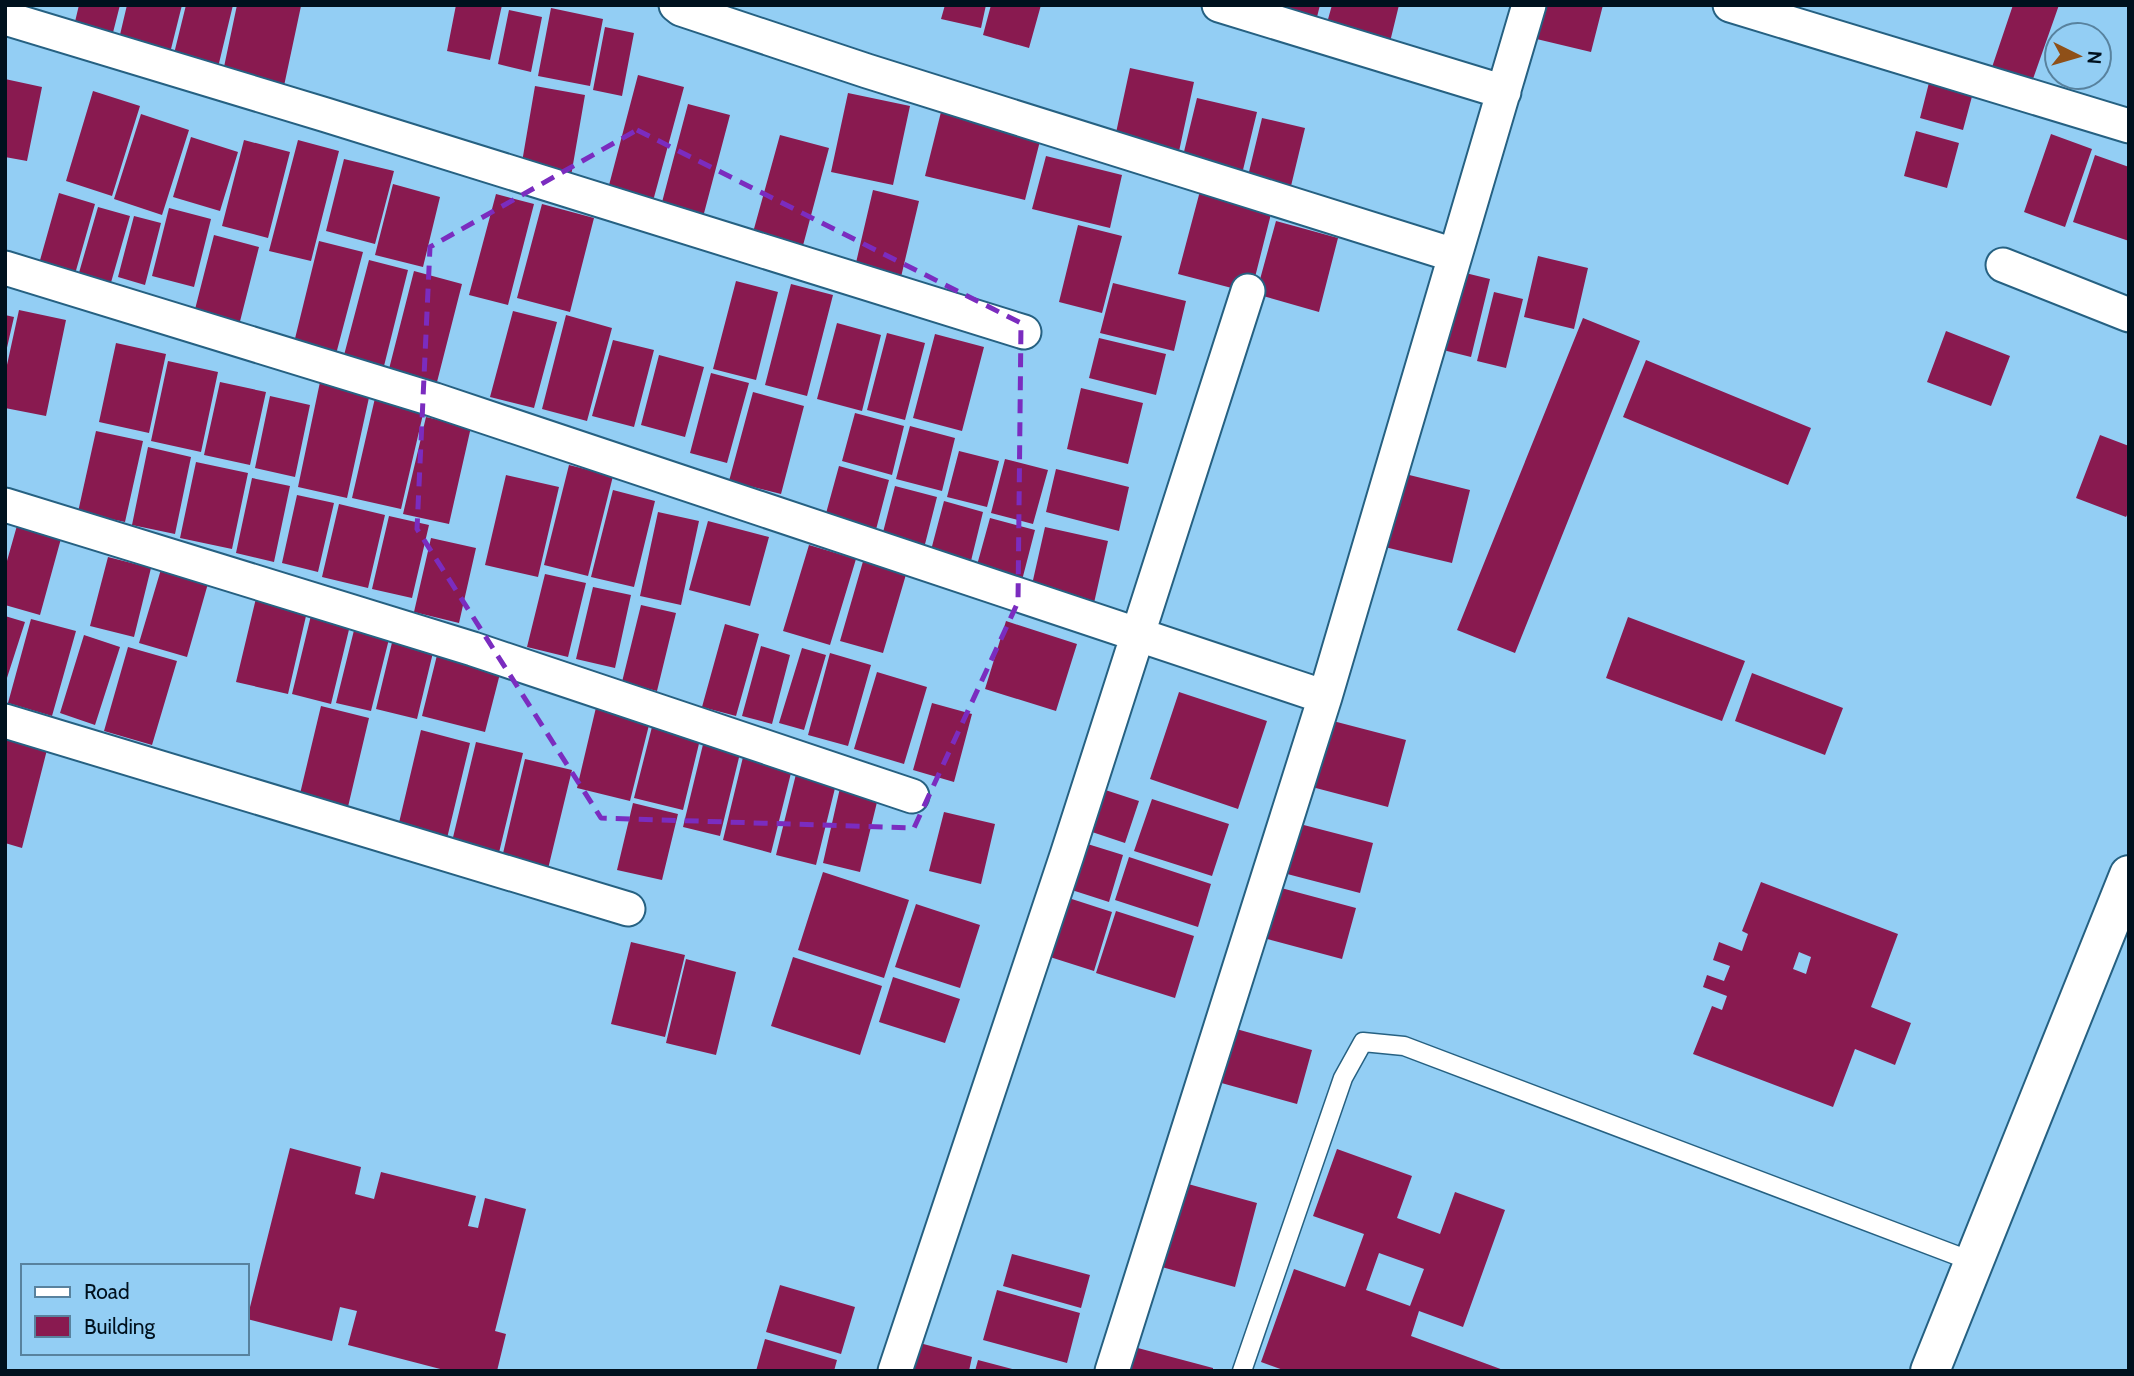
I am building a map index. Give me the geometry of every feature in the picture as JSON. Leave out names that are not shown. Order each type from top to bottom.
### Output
[{"type":"street","points":[[676,5],[681,9],[867,71],[1454,255]]},
{"type":"street","points":[[1219,5],[1504,92]]},
{"type":"street","points":[[1112,1371],[1325,697],[1529,5]]},
{"type":"street","points":[[1730,5],[2129,126]]},
{"type":"street","points":[[5,18],[1024,332]]},
{"type":"street","points":[[2003,265],[2129,315]]},
{"type":"street","points":[[5,268],[435,400],[1325,697]]},
{"type":"street","points":[[895,1371],[1139,634],[1248,291]]},
{"type":"street","points":[[5,505],[473,649],[912,796]]},
{"type":"street","points":[[5,721],[628,909]]},
{"type":"street","points":[[1930,1371],[2129,875]]},
{"type":"lane","points":[[1242,1371],[1343,1078],[1363,1042],[1404,1046],[1974,1262]]},
{"type":"highlighted area","points":[[637,130],[1021,323],[1018,602],[914,828],[601,818],[417,529],[430,247]]},
{"type":"building","points":[[79,5],[120,5],[106,60],[68,51]]},
{"type":"building","points":[[127,5],[182,5],[166,69],[115,56]]},
{"type":"building","points":[[186,5],[233,5],[214,84],[169,74]]},
{"type":"building","points":[[237,5],[301,6],[281,100],[220,86]]},
{"type":"building","points":[[456,5],[502,5],[490,60],[447,51]]},
{"type":"building","points":[[945,5],[986,5],[981,28],[941,19]]},
{"type":"building","points":[[991,5],[1041,5],[1029,48],[983,35]]},
{"type":"building","points":[[1257,5],[1320,5],[1315,25]]},
{"type":"building","points":[[1332,5],[1399,5],[1389,46],[1325,30]]},
{"type":"building","points":[[1518,5],[1603,5],[1591,52],[1511,33]]},
{"type":"building","points":[[2013,5],[2059,5],[2053,21],[2043,21],[2043,50],[2027,96],[1987,82]]},
{"type":"building","points":[[551,8],[603,19],[590,86],[538,76]]},
{"type":"building","points":[[509,10],[542,17],[531,72],[498,64]]},
{"type":"building","points":[[605,27],[634,33],[622,96],[593,90]]},
{"type":"building","points":[[1934,63],[1978,74],[1963,130],[1920,118]]},
{"type":"building","points":[[1130,68],[1194,82],[1178,156],[1114,142]]},
{"type":"building","points":[[638,75],[684,87],[653,201],[608,189]]},
{"type":"building","points":[[5,79],[42,87],[27,161],[5,157]]},
{"type":"building","points":[[535,86],[585,95],[571,176],[521,168]]},
{"type":"building","points":[[93,91],[140,106],[112,196],[66,181]]},
{"type":"building","points":[[848,93],[910,106],[893,185],[831,172]]},
{"type":"building","points":[[1197,98],[1257,112],[1242,174],[1182,160]]},
{"type":"building","points":[[688,104],[730,115],[703,217],[661,206]]},
{"type":"building","points":[[941,112],[1041,137],[1025,200],[925,176]]},
{"type":"building","points":[[141,114],[189,130],[162,215],[114,199]]},
{"type":"building","points":[[1262,118],[1305,128],[1291,186],[1248,176]]},
{"type":"building","points":[[1916,131],[1959,143],[1947,188],[1904,176]]},
{"type":"building","points":[[2051,134],[2092,149],[2065,227],[2024,212]]},
{"type":"building","points":[[780,135],[829,148],[797,268],[747,254]]},
{"type":"building","points":[[191,137],[238,152],[220,211],[173,197]]},
{"type":"building","points":[[244,140],[290,152],[268,238],[222,226]]},
{"type":"building","points":[[298,140],[339,151],[311,261],[269,251]]},
{"type":"building","points":[[2095,155],[2129,167],[2129,241],[2073,222]]},
{"type":"building","points":[[1046,156],[1122,175],[1110,228],[1032,209]]},
{"type":"building","points":[[344,159],[394,171],[375,244],[326,231]]},
{"type":"building","points":[[393,184],[440,197],[423,267],[375,255]]},
{"type":"building","points":[[873,190],[919,201],[901,277],[855,267]]},
{"type":"building","points":[[1200,191],[1272,210],[1251,293],[1178,274]]},
{"type":"building","points":[[59,193],[95,204],[71,288],[35,278]]},
{"type":"building","points":[[496,194],[534,204],[508,305],[469,295]]},
{"type":"building","points":[[542,204],[594,218],[570,312],[517,298]]},
{"type":"building","points":[[98,207],[130,216],[106,300],[74,290]]},
{"type":"building","points":[[169,208],[211,219],[194,287],[152,276]]},
{"type":"building","points":[[134,216],[161,223],[145,285],[118,277]]},
{"type":"building","points":[[1276,221],[1338,238],[1319,312],[1256,294]]},
{"type":"building","points":[[1078,225],[1122,236],[1102,313],[1059,302]]},
{"type":"building","points":[[214,235],[259,247],[236,337],[191,325]]},
{"type":"building","points":[[319,241],[363,252],[331,373],[289,363]]},
{"type":"building","points":[[1538,256],[1588,268],[1574,329],[1524,317]]},
{"type":"building","points":[[369,260],[408,270],[383,370],[343,359]]},
{"type":"building","points":[[1449,269],[1490,279],[1471,357],[1431,347]]},
{"type":"building","points":[[414,271],[462,284],[437,382],[389,369]]},
{"type":"building","points":[[736,281],[778,292],[756,380],[713,369]]},
{"type":"building","points":[[1113,283],[1186,301],[1174,351],[1100,333]]},
{"type":"building","points":[[791,284],[833,295],[807,396],[765,385]]},
{"type":"building","points":[[1494,292],[1523,299],[1506,368],[1477,361]]},
{"type":"building","points":[[19,310],[66,320],[46,416],[5,408],[5,374]]},
{"type":"building","points":[[513,311],[557,322],[534,408],[490,397]]},
{"type":"building","points":[[5,315],[14,317],[6,352],[5,352]]},
{"type":"building","points":[[566,315],[612,328],[587,421],[542,409]]},
{"type":"building","points":[[1583,318],[1640,341],[1515,653],[1457,630]]},
{"type":"building","points":[[837,323],[881,335],[862,411],[817,399]]},
{"type":"building","points":[[1946,331],[2010,356],[1991,406],[1927,382]]},
{"type":"building","points":[[887,333],[925,343],[905,420],[867,410]]},
{"type":"building","points":[[935,334],[984,347],[962,431],[913,418]]},
{"type":"building","points":[[1099,338],[1166,354],[1156,395],[1089,378]]},
{"type":"building","points":[[613,340],[654,350],[634,427],[592,416]]},
{"type":"building","points":[[116,343],[166,354],[149,433],[99,422]]},
{"type":"building","points":[[659,355],[704,367],[685,437],[641,425]]},
{"type":"building","points":[[1646,360],[1811,428],[1788,485],[1623,417]]},
{"type":"building","points":[[168,361],[218,372],[201,452],[151,441]]},
{"type":"building","points":[[711,373],[749,383],[727,463],[690,453]]},
{"type":"building","points":[[220,382],[266,392],[250,465],[204,455]]},
{"type":"building","points":[[320,382],[370,393],[347,498],[298,487]]},
{"type":"building","points":[[1081,388],[1143,403],[1128,464],[1067,449]]},
{"type":"building","points":[[753,392],[804,406],[781,494],[729,481]]},
{"type":"building","points":[[270,396],[310,405],[295,477],[255,468]]},
{"type":"building","points":[[375,398],[424,410],[401,509],[352,498]]},
{"type":"building","points":[[855,413],[904,426],[892,475],[842,461]]},
{"type":"building","points":[[426,417],[471,427],[449,524],[403,514]]},
{"type":"building","points":[[910,426],[955,438],[942,491],[896,479]]},
{"type":"building","points":[[96,431],[143,441],[125,522],[78,512]]},
{"type":"building","points":[[2100,435],[2129,446],[2129,511],[2126,517],[2076,498]]},
{"type":"building","points":[[148,447],[191,457],[175,534],[132,525]]},
{"type":"building","points":[[959,451],[999,461],[987,507],[947,497]]},
{"type":"building","points":[[1005,459],[1048,470],[1033,524],[991,513]]},
{"type":"building","points":[[196,462],[248,473],[232,549],[180,538]]},
{"type":"building","points":[[569,465],[613,476],[588,576],[544,565]]},
{"type":"building","points":[[839,466],[889,480],[873,541],[822,528]]},
{"type":"building","points":[[1056,469],[1129,487],[1119,531],[1046,512]]},
{"type":"building","points":[[1389,470],[1470,490],[1452,563],[1372,544]]},
{"type":"building","points":[[506,475],[559,487],[538,577],[485,565]]},
{"type":"building","points":[[252,478],[290,486],[274,562],[236,553]]},
{"type":"building","points":[[895,486],[937,497],[923,552],[881,540]]},
{"type":"building","points":[[613,490],[655,501],[634,587],[591,577]]},
{"type":"building","points":[[297,495],[334,503],[318,572],[282,563]]},
{"type":"building","points":[[944,501],[983,512],[970,565],[930,554]]},
{"type":"building","points":[[339,504],[385,515],[368,588],[322,577]]},
{"type":"building","points":[[658,512],[699,521],[681,605],[640,596]]},
{"type":"building","points":[[389,516],[429,525],[412,598],[372,589]]},
{"type":"building","points":[[990,518],[1035,530],[1020,588],[974,576]]},
{"type":"building","points":[[708,521],[769,537],[750,606],[689,590]]},
{"type":"building","points":[[18,522],[62,535],[40,615],[5,605],[5,568]]},
{"type":"building","points":[[1045,527],[1108,541],[1094,603],[1031,589]]},
{"type":"building","points":[[431,538],[476,548],[459,623],[414,612]]},
{"type":"building","points":[[809,545],[856,559],[830,645],[783,631]]},
{"type":"building","points":[[108,557],[151,568],[134,637],[90,626]]},
{"type":"building","points":[[864,558],[907,571],[883,653],[840,641]]},
{"type":"building","points":[[162,566],[209,580],[187,657],[139,643]]},
{"type":"building","points":[[545,574],[586,583],[568,657],[527,647]]},
{"type":"building","points":[[593,587],[631,595],[615,668],[576,659]]},
{"type":"building","points":[[258,590],[309,603],[288,694],[236,682]]},
{"type":"building","points":[[314,603],[353,613],[331,704],[292,694]]},
{"type":"building","points":[[641,605],[676,613],[657,691],[622,682]]},
{"type":"building","points":[[358,614],[393,623],[371,711],[336,703]]},
{"type":"building","points":[[5,616],[25,622],[6,681],[5,681]]},
{"type":"building","points":[[1628,617],[1745,661],[1722,721],[1606,678]]},
{"type":"building","points":[[31,619],[76,631],[52,716],[8,703]]},
{"type":"building","points":[[1006,621],[1077,644],[1056,711],[985,689]]},
{"type":"building","points":[[725,624],[759,634],[736,716],[702,707]]},
{"type":"building","points":[[396,626],[437,636],[417,719],[376,709]]},
{"type":"building","points":[[84,635],[120,647],[95,725],[60,713]]},
{"type":"building","points":[[440,643],[504,658],[485,732],[422,716]]},
{"type":"building","points":[[761,646],[790,655],[772,724],[742,716]]},
{"type":"building","points":[[128,647],[177,661],[152,745],[104,731]]},
{"type":"building","points":[[802,648],[826,655],[804,730],[779,723]]},
{"type":"building","points":[[830,653],[871,665],[848,746],[808,735]]},
{"type":"building","points":[[877,672],[927,687],[904,764],[854,749]]},
{"type":"building","points":[[1752,673],[1843,708],[1825,755],[1735,721]]},
{"type":"building","points":[[1179,692],[1267,721],[1238,809],[1150,779]]},
{"type":"building","points":[[598,699],[652,713],[630,801],[577,788]]},
{"type":"building","points":[[932,703],[972,714],[954,782],[913,770]]},
{"type":"building","points":[[321,706],[369,718],[347,811],[299,798]]},
{"type":"building","points":[[655,715],[703,727],[683,810],[634,798]]},
{"type":"building","points":[[1310,715],[1406,740],[1388,807],[1293,782]]},
{"type":"building","points":[[5,727],[50,738],[22,848],[5,843]]},
{"type":"building","points":[[421,730],[470,743],[442,859],[393,848]]},
{"type":"building","points":[[706,732],[743,741],[720,836],[683,827]]},
{"type":"building","points":[[476,742],[523,753],[496,865],[449,854]]},
{"type":"building","points":[[743,757],[792,769],[771,853],[723,840]]},
{"type":"building","points":[[525,759],[572,770],[547,873],[501,862]]},
{"type":"building","points":[[797,770],[837,780],[816,865],[776,855]]},
{"type":"building","points":[[1087,784],[1139,801],[1125,843],[1074,826]]},
{"type":"building","points":[[840,788],[878,798],[860,872],[823,863]]},
{"type":"building","points":[[1152,799],[1229,824],[1212,876],[1134,851]]},
{"type":"building","points":[[633,803],[678,814],[662,880],[617,870]]},
{"type":"building","points":[[944,812],[995,824],[981,884],[929,871]]},
{"type":"building","points":[[1273,817],[1373,843],[1360,893],[1260,867]]},
{"type":"building","points":[[1065,837],[1123,855],[1109,902],[1050,883]]},
{"type":"building","points":[[1129,857],[1211,884],[1198,927],[1115,900]]},
{"type":"building","points":[[823,872],[909,900],[884,978],[798,950]]},
{"type":"building","points":[[1259,882],[1356,908],[1342,959],[1245,933]]},
{"type":"building","points":[[1761,882],[1898,934],[1871,1007],[1911,1023],[1895,1065],[1855,1049],[1833,1107],[1693,1054],[1712,1006],[1722,1010],[1727,996],[1703,987],[1707,975],[1724,981],[1730,966],[1713,960],[1719,942],[1742,951],[1748,934],[1742,931]],"holes":[[[1799,952],[1811,957],[1806,974],[1793,969]]]},
{"type":"building","points":[[1047,891],[1112,912],[1094,971],[1028,950]]},
{"type":"building","points":[[916,904],[980,925],[960,988],[895,967]]},
{"type":"building","points":[[1116,911],[1194,936],[1175,998],[1096,973]]},
{"type":"building","points":[[631,942],[685,955],[665,1037],[611,1024]]},
{"type":"building","points":[[793,957],[882,986],[860,1055],[771,1026]]},
{"type":"building","points":[[686,959],[736,972],[716,1055],[666,1043]]},
{"type":"building","points":[[893,977],[960,999],[945,1043],[879,1022]]},
{"type":"building","points":[[1222,1025],[1312,1050],[1297,1104],[1207,1079]]},
{"type":"building","points":[[290,1148],[361,1167],[355,1194],[374,1199],[381,1172],[476,1196],[468,1226],[478,1228],[485,1198],[526,1209],[495,1331],[506,1334],[497,1371],[448,1371],[348,1345],[357,1311],[340,1307],[332,1341],[248,1319]]},
{"type":"building","points":[[1337,1149],[1412,1176],[1397,1218],[1440,1234],[1455,1192],[1505,1210],[1463,1327],[1419,1311],[1411,1336],[1506,1371],[1286,1371],[1261,1362],[1294,1269],[1345,1287],[1364,1234],[1313,1216]],"holes":[[[1379,1253],[1424,1269],[1410,1306],[1366,1290]]]},
{"type":"building","points":[[1170,1179],[1257,1203],[1235,1287],[1147,1263]]},
{"type":"building","points":[[1012,1254],[1090,1275],[1081,1308],[1003,1286]]},
{"type":"building","points":[[780,1285],[855,1307],[841,1354],[766,1332]]},
{"type":"building","points":[[997,1290],[1080,1313],[1067,1363],[983,1340]]},
{"type":"building","points":[[901,1338],[972,1357],[969,1371],[892,1371]]},
{"type":"building","points":[[765,1339],[837,1360],[834,1371],[756,1371]]},
{"type":"building","points":[[1119,1343],[1213,1368],[1213,1371],[1111,1371]]},
{"type":"building","points":[[978,1360],[1016,1370],[1016,1371],[975,1371]]}]
